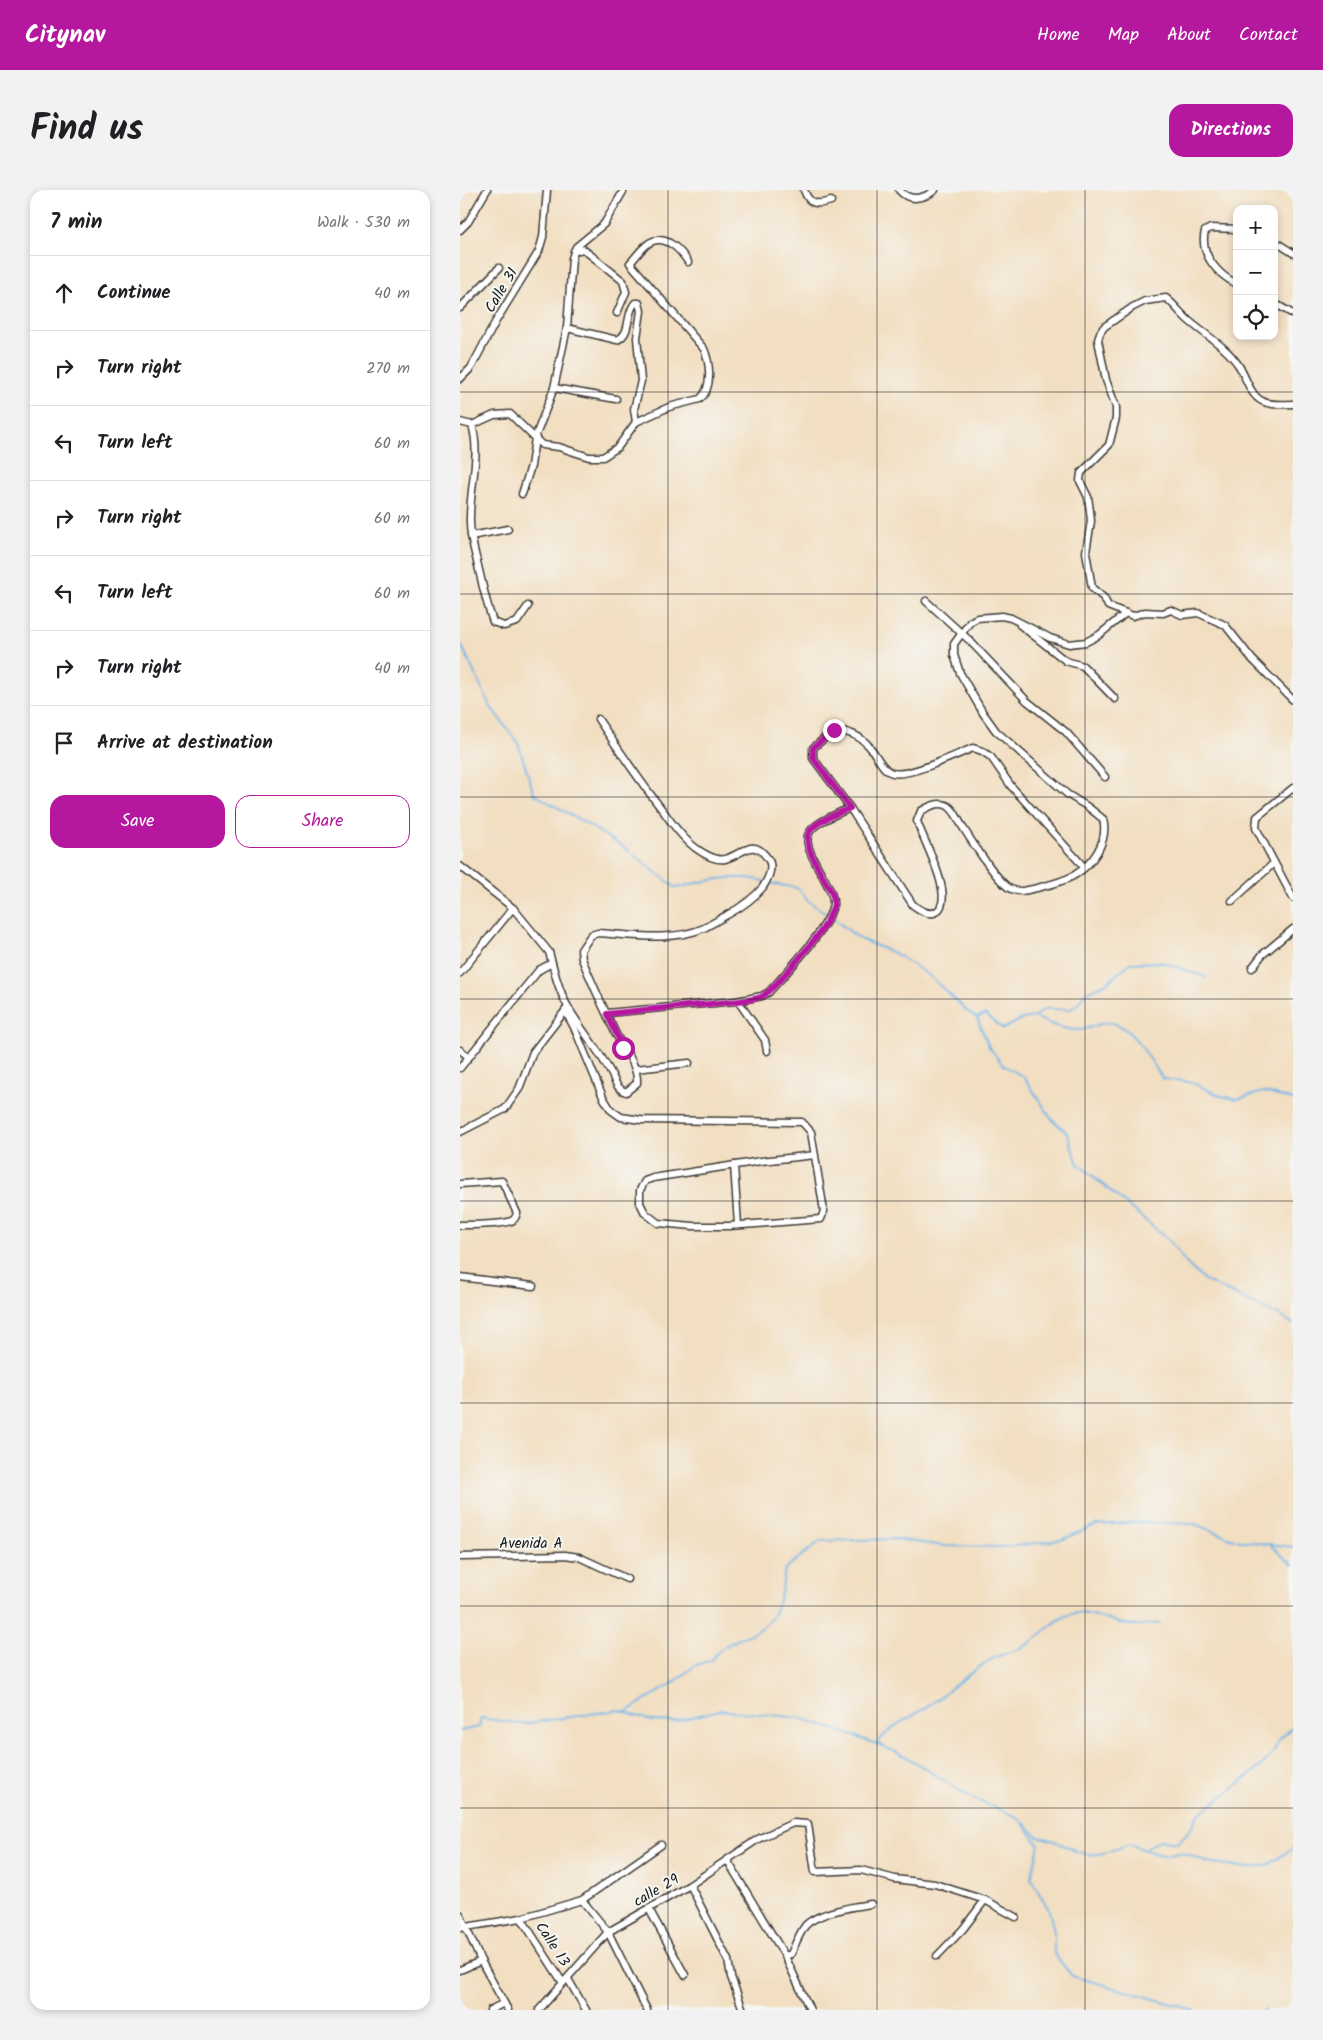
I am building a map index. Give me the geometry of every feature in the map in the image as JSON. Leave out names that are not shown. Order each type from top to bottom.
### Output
[{"type":"street","points":[[460,230],[468,222],[487,190]]},
{"type":"street","name":"Calle 31","points":[[460,379],[471,368],[496,322],[539,251],[544,237],[547,190]]},
{"type":"street","points":[[522,494],[531,466],[535,438],[554,388],[567,328],[574,251],[604,224],[624,190]]},
{"type":"street","points":[[804,190],[807,198],[813,203],[819,204],[831,201]]},
{"type":"street","points":[[899,190],[903,195],[913,199],[918,199],[935,190]]},
{"type":"street","points":[[1233,230],[1210,228],[1205,230],[1203,237],[1209,258],[1218,272],[1233,281]]},
{"type":"street","points":[[460,422],[472,425],[494,415],[510,414],[542,445],[560,447],[589,457],[603,457],[618,446],[636,422],[669,408],[700,399],[708,388],[709,367],[704,349],[630,263],[647,244],[657,240],[675,246],[688,262]]},
{"type":"street","points":[[1278,243],[1293,252]]},
{"type":"street","points":[[574,251],[583,249],[623,281],[626,292],[617,314]]},
{"type":"street","points":[[460,308],[499,268]]},
{"type":"street","points":[[1293,404],[1272,404],[1262,401],[1254,394],[1238,365],[1228,353],[1187,319],[1175,305],[1166,298],[1145,301],[1104,327],[1100,334],[1098,340],[1106,380],[1116,408],[1116,418],[1109,445],[1081,473],[1080,481],[1088,497],[1090,511],[1091,521],[1086,552],[1092,588],[1104,598],[1108,606],[1133,616],[1145,612],[1163,613],[1172,610],[1182,615],[1198,613],[1225,625],[1252,659],[1293,700]]},
{"type":"street","points":[[567,328],[617,340],[624,335],[631,307],[635,303],[639,303],[641,311],[637,338],[641,381],[634,409],[636,422]]},
{"type":"street","points":[[1278,305],[1293,314]]},
{"type":"street","points":[[554,388],[616,399]]},
{"type":"street","points":[[472,425],[476,445],[470,500],[471,536],[486,604],[493,622],[504,626],[517,622],[528,606]]},
{"type":"street","points":[[471,536],[508,529]]},
{"type":"street","points":[[926,601],[961,633],[1027,701],[1066,732],[1105,777]]},
{"type":"street","points":[[1084,867],[1010,786],[990,757],[982,751],[973,748],[906,774],[892,773],[884,767],[868,744],[848,731],[834,730],[813,748],[813,758],[850,808],[913,905],[926,912],[933,913],[939,910],[944,900],[940,881],[917,821],[921,811],[934,804],[948,806],[954,811],[1005,887],[1019,892],[1051,885],[1073,876],[1084,867],[1096,855],[1102,846],[1105,832],[1104,819],[1067,794],[996,731],[983,713],[960,673],[954,655],[954,644],[970,622],[977,618],[1002,616],[1012,618],[1050,638],[1069,644],[1086,642],[1099,636],[1126,613]]},
{"type":"street","points":[[1012,618],[1055,654],[1066,661],[1083,666],[1116,699]]},
{"type":"street","points":[[566,1009],[599,1051],[615,1082],[622,1091],[626,1092],[637,1083],[636,1069],[614,1032],[582,959],[581,950],[591,935],[598,933],[676,935],[702,928],[738,909],[763,886],[768,880],[770,872],[770,861],[764,853],[756,848],[744,848],[725,859],[708,855],[691,844],[656,803],[598,719]]},
{"type":"street","points":[[1293,788],[1257,817],[1255,821],[1256,828],[1293,898]]},
{"type":"street","points":[[607,1014],[738,1001],[762,996],[769,992],[826,924],[832,910],[834,901],[829,888],[808,850],[806,842],[810,830],[815,825],[850,808]]},
{"type":"street","points":[[1232,901],[1274,863]]},
{"type":"street","points":[[461,870],[513,908],[549,952],[566,1009],[603,1097],[611,1110],[621,1117],[641,1120],[802,1122],[811,1132],[815,1155],[824,1211],[821,1218],[738,1225],[694,1226],[658,1222],[645,1213],[640,1203],[640,1190],[645,1181],[653,1178],[815,1155]]},
{"type":"street","points":[[460,973],[513,908]]},
{"type":"street","points":[[1252,968],[1262,955],[1293,929]]},
{"type":"street","points":[[460,1068],[539,970],[552,963]]},
{"type":"street","points":[[738,1001],[765,1040],[767,1051]]},
{"type":"street","points":[[460,1132],[505,1108],[519,1089],[533,1052],[566,1009]]},
{"type":"street","points":[[460,1050],[469,1057]]},
{"type":"street","points":[[636,1069],[689,1063]]},
{"type":"street","points":[[734,1165],[738,1225]]},
{"type":"street","points":[[460,1184],[502,1181],[517,1212],[515,1218],[510,1221],[480,1225],[460,1225]]},
{"type":"street","points":[[460,1277],[533,1286]]},
{"type":"street","name":"Avenida A","points":[[460,1557],[566,1555],[579,1557],[628,1579]]},
{"type":"street","name":"calle 29","points":[[539,2010],[608,1932],[690,1885],[758,1838],[793,1823],[808,1824],[815,1872],[861,1870],[895,1878],[935,1884],[985,1900]]},
{"type":"street","points":[[463,1927],[521,1918],[582,1900],[661,1845]]},
{"type":"street","points":[[727,1860],[785,1956],[810,2010]]},
{"type":"street","points":[[690,1885],[728,1960],[731,1977],[744,2010]]},
{"type":"street","points":[[582,1900],[608,1932],[647,2010]]},
{"type":"street","points":[[937,1956],[985,1900],[1016,1917]]},
{"type":"street","points":[[785,1956],[791,1954],[805,1926],[813,1920],[838,1910],[871,1904]]},
{"type":"street","points":[[649,1909],[685,1975]]},
{"type":"street","points":[[460,1914],[463,1927],[508,2010]]},
{"type":"street","name":"Calle 13","points":[[521,1918],[586,2010]]},
{"type":"street","points":[[460,1970],[481,1961]]},
{"type":"street","points":[[490,2010],[504,2003]]},
{"type":"waterway","points":[[460,642],[490,706],[518,743],[534,794],[622,846],[676,888],[731,878],[764,881]]},
{"type":"waterway","points":[[768,883],[798,888],[807,900],[827,914]]},
{"type":"waterway","points":[[831,917],[860,939],[896,954],[930,976],[968,1012],[977,1018],[989,1047],[1003,1065],[1024,1077],[1051,1118],[1067,1133],[1078,1164],[1169,1240],[1186,1263],[1204,1280],[1279,1315],[1293,1324]]},
{"type":"waterway","points":[[977,1018],[985,1014],[1003,1029],[1022,1019],[1034,1017],[1045,1009],[1071,1009],[1077,1005],[1085,993],[1107,983],[1130,963],[1161,962],[1206,977]]},
{"type":"waterway","points":[[1034,1017],[1072,1030],[1083,1030],[1106,1023],[1116,1024],[1130,1033],[1136,1040],[1163,1079],[1191,1082],[1221,1096],[1237,1099],[1264,1092],[1293,1100]]},
{"type":"waterway","points":[[626,1712],[673,1683],[696,1665],[712,1660],[727,1645],[760,1629],[766,1624],[772,1617],[778,1602],[785,1569],[820,1541],[895,1539],[944,1546],[1005,1547],[1061,1540],[1096,1525],[1139,1522],[1195,1524],[1236,1540],[1293,1547]]},
{"type":"waterway","points":[[1269,1544],[1293,1565]]},
{"type":"waterway","points":[[877,1744],[895,1726],[924,1709],[976,1669],[996,1657],[1027,1645],[1057,1621],[1071,1614],[1084,1613],[1130,1625],[1160,1623]]},
{"type":"waterway","points":[[460,1731],[479,1727],[481,1718],[522,1724],[618,1710],[652,1721],[674,1722],[719,1710],[801,1718],[877,1744],[905,1756],[972,1798],[1019,1818],[1039,1845],[1031,1879],[1049,1910],[1054,1931],[1054,1954],[1072,1976],[1194,2010]]},
{"type":"waterway","points":[[1146,1848],[1160,1840],[1177,1843],[1190,1830],[1198,1815],[1260,1767],[1272,1755],[1279,1740],[1293,1727]]},
{"type":"waterway","points":[[1024,1823],[1038,1837],[1087,1854],[1103,1853],[1129,1844],[1157,1854],[1167,1856],[1177,1853],[1187,1854],[1206,1862],[1248,1868],[1268,1865],[1293,1848]]},
{"type":"route","points":[[623,1048],[607,1014],[736,1001],[762,996],[769,992],[826,924],[834,901],[808,850],[806,842],[810,830],[815,825],[828,817],[850,808],[813,758],[813,748],[834,730]]}]
